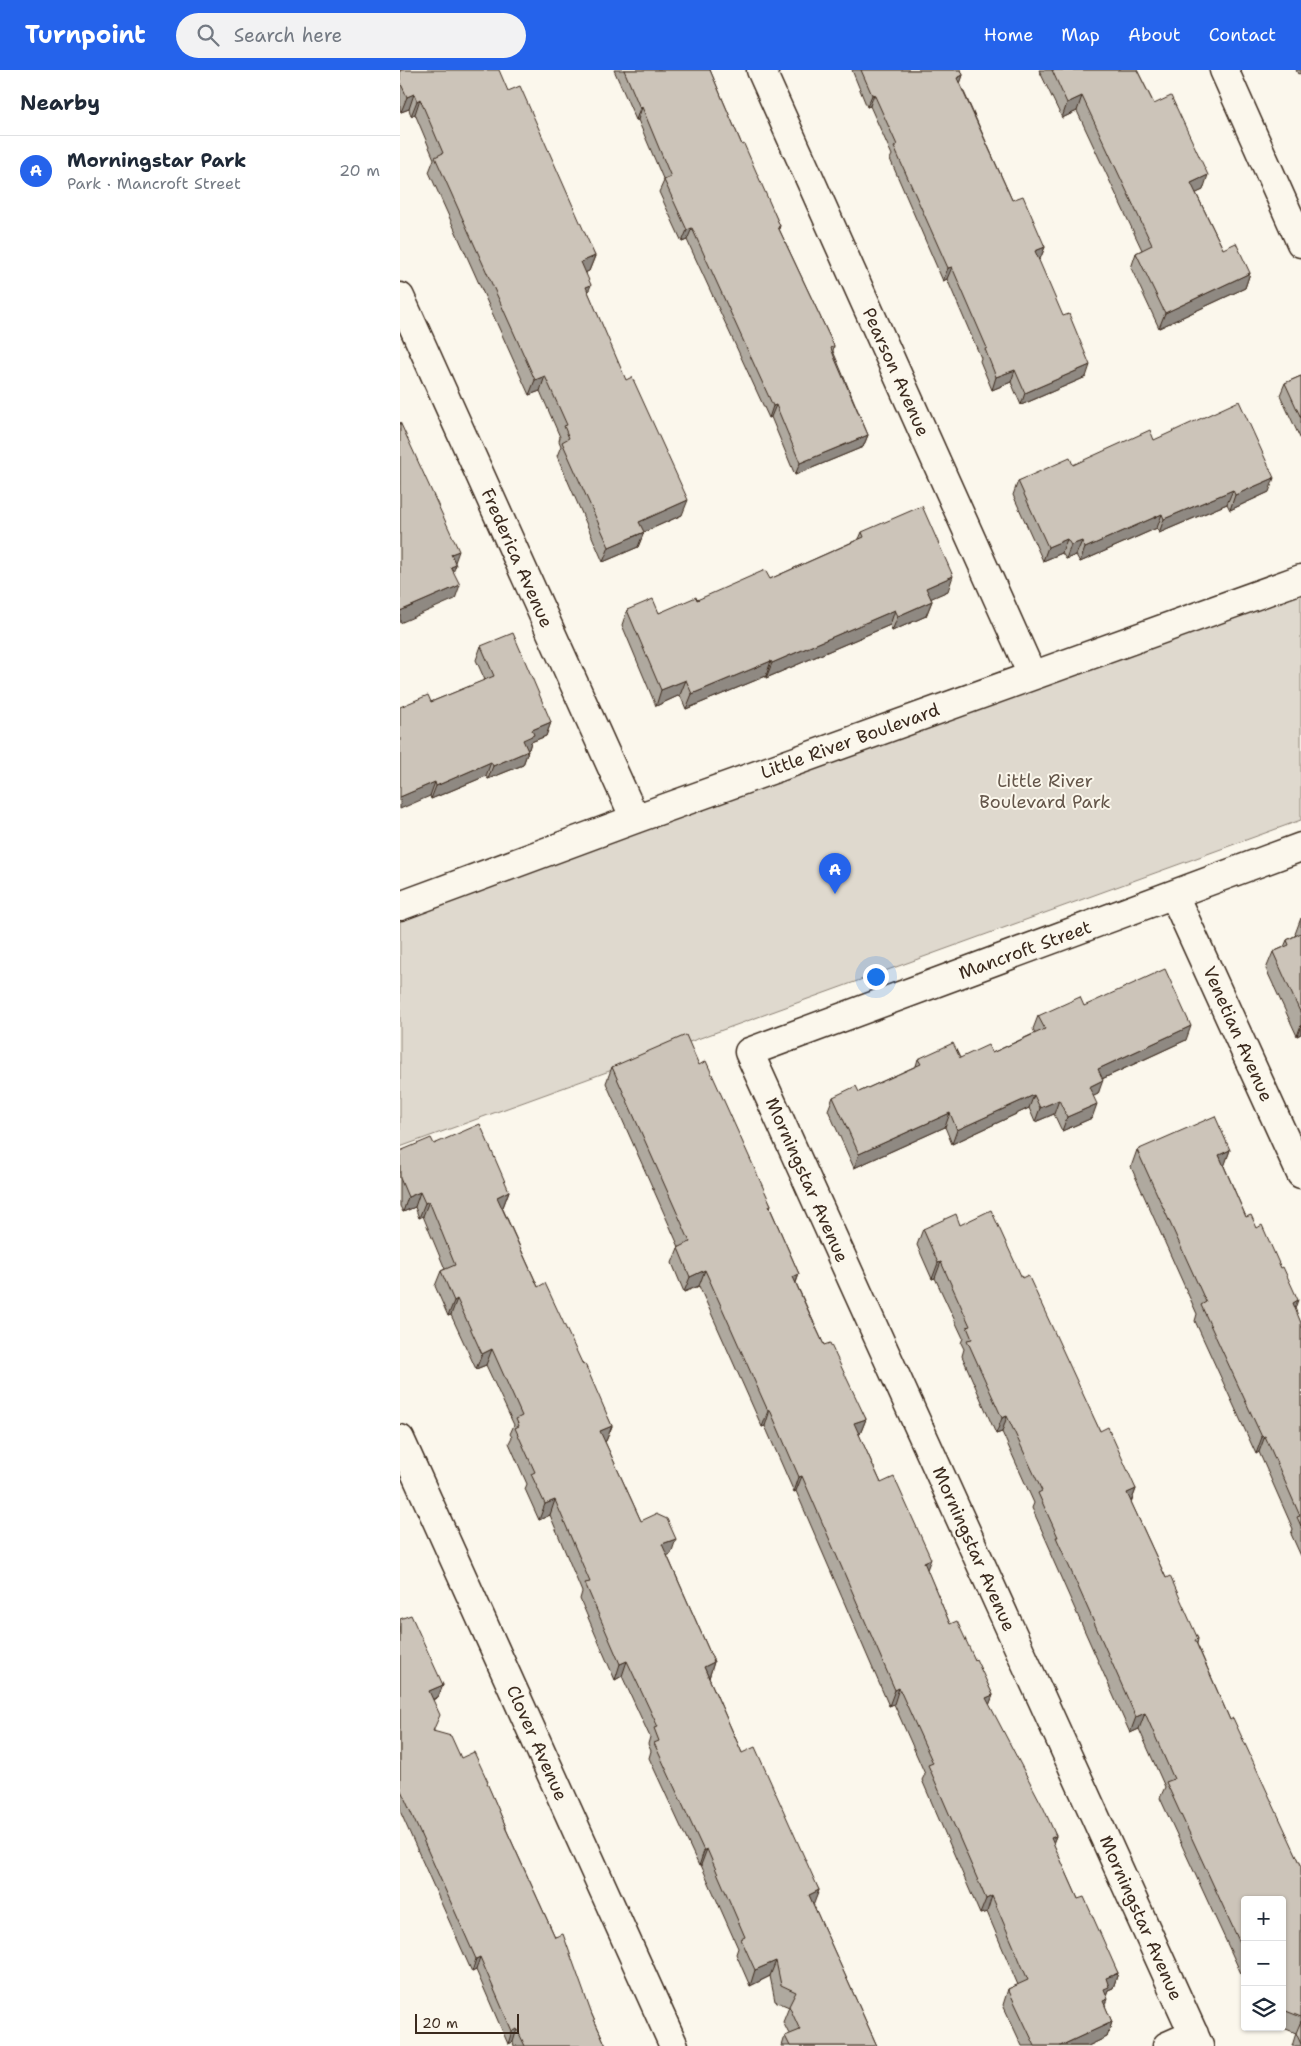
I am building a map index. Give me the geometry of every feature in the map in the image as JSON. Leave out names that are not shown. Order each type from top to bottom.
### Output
[{"type":"street","name":"Pearson Avenue","points":[[761,70],[1032,675]]},
{"type":"street","points":[[1224,70],[1301,243]]},
{"type":"street","name":"Frederica Avenue","points":[[400,297],[635,819]]},
{"type":"street","name":"Little River Boulevard","points":[[400,906],[635,819],[1301,579]]},
{"type":"street","name":"Mancroft Street","points":[[749,1052],[1301,847]]},
{"type":"street","name":"Venetian Avenue","points":[[1174,894],[1301,1174]]},
{"type":"street","name":"Morningstar Avenue","points":[[749,1052],[1196,2040]]},
{"type":"street","name":"Clover Avenue","points":[[400,1439],[674,2046]]},
{"type":"street","points":[[1167,2046],[1196,2040]]},
{"type":"green space","name":"Little River Boulevard Park","points":[[1301,579],[1301,820],[400,1147],[400,906]]},
{"type":"building","points":[[400,70],[499,70],[508,91],[520,86],[595,256],[581,262],[591,285],[586,287],[626,380],[632,377],[688,500],[639,522],[644,532],[609,547],[562,442],[569,438],[564,426],[567,425],[545,376],[535,380],[435,157],[443,153],[420,99],[417,101],[414,94],[407,97],[400,82]]},
{"type":"building","points":[[624,70],[710,70],[742,145],[744,144],[780,226],[778,227],[834,346],[831,348],[835,359],[868,435],[800,463],[776,405],[773,406],[692,228],[687,230],[664,180],[671,177],[642,107],[640,108]]},
{"type":"building","points":[[861,70],[961,70],[963,75],[957,78],[1012,200],[1023,196],[1045,247],[1035,251],[1063,316],[1069,314],[1090,365],[1025,393],[1015,370],[996,377],[985,349],[987,348],[952,267],[948,268],[894,147],[897,145]]},
{"type":"building","points":[[1052,70],[1137,70],[1154,104],[1171,96],[1208,175],[1191,183],[1223,249],[1236,243],[1250,273],[1165,313],[1136,253],[1152,245],[1082,96],[1067,103]]},
{"type":"building","points":[[1301,376],[1301,418],[1285,383]]},
{"type":"building","points":[[1239,401],[1274,478],[1235,495],[1233,490],[1164,519],[1162,514],[1085,548],[1082,541],[1071,545],[1067,539],[1048,547],[1018,481],[1070,458],[1073,465],[1150,430],[1154,440]]},
{"type":"building","points":[[400,422],[459,551],[451,554],[456,565],[451,567],[460,585],[400,611]]},
{"type":"building","points":[[922,506],[953,576],[926,588],[932,601],[898,616],[895,610],[772,663],[771,661],[692,694],[686,680],[661,690],[627,610],[653,599],[659,613],[696,597],[697,600],[765,570],[770,579],[864,537],[862,532]]},
{"type":"building","points":[[513,633],[551,722],[532,730],[534,735],[523,740],[528,751],[493,766],[491,762],[436,786],[435,782],[400,797],[400,707],[428,695],[431,702],[494,676],[481,646]]},
{"type":"building","points":[[1301,933],[1301,1014],[1273,952],[1289,945],[1287,940]]},
{"type":"building","points":[[1165,969],[1191,1026],[1098,1069],[1103,1080],[1089,1087],[1097,1104],[1067,1117],[1059,1100],[1040,1108],[1034,1095],[957,1130],[950,1113],[859,1154],[833,1097],[856,1086],[859,1092],[921,1064],[918,1059],[953,1043],[960,1058],[988,1045],[992,1053],[1045,1029],[1038,1016],[1080,997],[1084,1006]]},
{"type":"building","points":[[686,1035],[699,1065],[706,1061],[771,1205],[769,1206],[799,1274],[793,1277],[824,1345],[830,1343],[866,1419],[854,1423],[881,1483],[894,1477],[931,1559],[924,1562],[950,1624],[957,1621],[976,1659],[993,1695],[986,1698],[1044,1809],[1056,1836],[1051,1838],[1078,1899],[1084,1897],[1118,1973],[1106,1978],[1109,1987],[1104,1989],[1108,1999],[1103,2001],[1112,2022],[1060,2046],[1035,2046],[1008,1989],[1028,1980],[992,1896],[986,1899],[928,1765],[933,1763],[899,1688],[895,1690],[802,1476],[799,1477],[705,1270],[690,1277],[678,1248],[690,1242],[612,1067]]},
{"type":"building","points":[[1215,1116],[1230,1150],[1219,1155],[1246,1217],[1251,1215],[1257,1228],[1262,1225],[1298,1300],[1293,1303],[1301,1323],[1301,1526],[1297,1517],[1300,1516],[1265,1436],[1262,1437],[1201,1305],[1206,1302],[1137,1150]]},
{"type":"building","points":[[480,1124],[509,1191],[497,1197],[538,1287],[545,1283],[583,1365],[585,1364],[612,1426],[600,1431],[641,1521],[656,1514],[667,1519],[676,1539],[662,1544],[714,1662],[704,1667],[742,1753],[755,1747],[819,1890],[809,1895],[877,2046],[790,2046],[785,2036],[800,2030],[789,2006],[796,1992],[781,1985],[776,1961],[755,1970],[741,1939],[745,1937],[707,1849],[704,1851],[654,1743],[659,1741],[654,1728],[658,1727],[627,1661],[620,1664],[585,1583],[590,1582],[555,1500],[545,1504],[531,1474],[535,1472],[515,1428],[519,1426],[516,1419],[522,1416],[492,1349],[482,1354],[457,1299],[454,1301],[441,1271],[455,1265],[429,1201],[425,1203],[420,1192],[408,1197],[400,1178],[400,1151],[431,1138],[434,1144]]},
{"type":"building","points":[[991,1210],[1022,1278],[1028,1275],[1100,1431],[1108,1427],[1136,1489],[1127,1493],[1166,1578],[1170,1576],[1198,1639],[1195,1640],[1230,1720],[1233,1718],[1301,1865],[1301,2017],[1286,2011],[1286,1896],[1241,1896],[1241,1945],[1166,1782],[1174,1779],[1145,1713],[1136,1717],[1056,1537],[1058,1537],[1038,1493],[1042,1491],[1007,1416],[1002,1418],[967,1340],[972,1339],[967,1327],[970,1326],[941,1262],[938,1263],[923,1229],[956,1214],[960,1225]]},
{"type":"building","points":[[411,1615],[443,1685],[429,1691],[440,1715],[433,1731],[451,1736],[461,1758],[474,1752],[505,1827],[555,1937],[563,1934],[592,2015],[606,2046],[525,2046],[517,2029],[512,2031],[480,1957],[476,1959],[400,1788],[400,1619]]},
{"type":"building","points":[[1301,2021],[1301,2044],[1296,2033]]},
{"type":"place","name":"Morningstar Park","points":[[835,894]]}]
